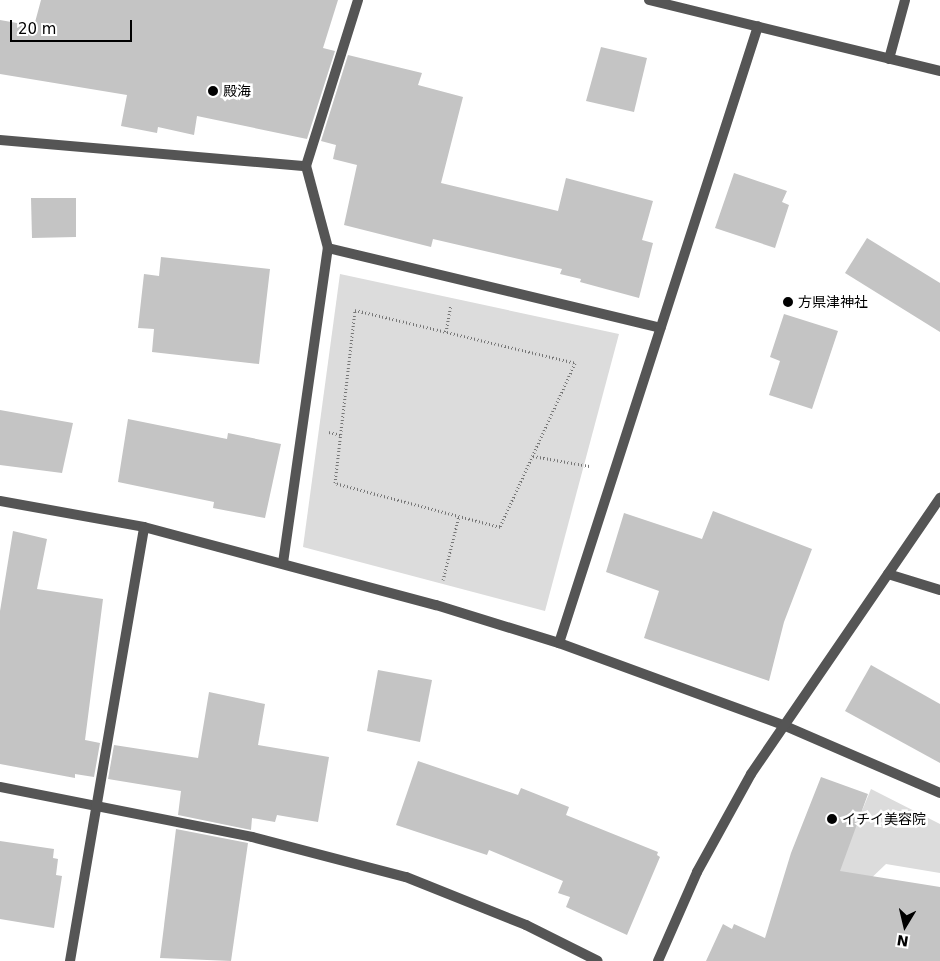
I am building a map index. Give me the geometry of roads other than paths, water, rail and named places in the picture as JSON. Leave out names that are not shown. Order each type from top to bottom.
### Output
[{"type":"street","points":[[283,563],[328,248],[306,166],[358,0]]},
{"type":"street","points":[[649,0],[940,71]]},
{"type":"street","points":[[889,59],[905,0]]},
{"type":"street","points":[[559,643],[758,26]]},
{"type":"street","points":[[0,140],[306,166]]},
{"type":"street","points":[[328,248],[660,328]]},
{"type":"street","points":[[658,961],[697,872],[783,725],[940,498]]},
{"type":"street","points":[[0,501],[144,527],[436,605],[559,643],[783,725],[940,793]]},
{"type":"street","points":[[70,961],[144,527]]},
{"type":"street","points":[[888,574],[940,590]]},
{"type":"street","points":[[0,787],[252,837],[406,878],[526,925],[598,961]]},
{"type":"place","name":"殿海","points":[[213,91]]},
{"type":"place","name":"方県津神社","points":[[788,302]]},
{"type":"place","name":"イチイ美容院","points":[[832,819]]}]
